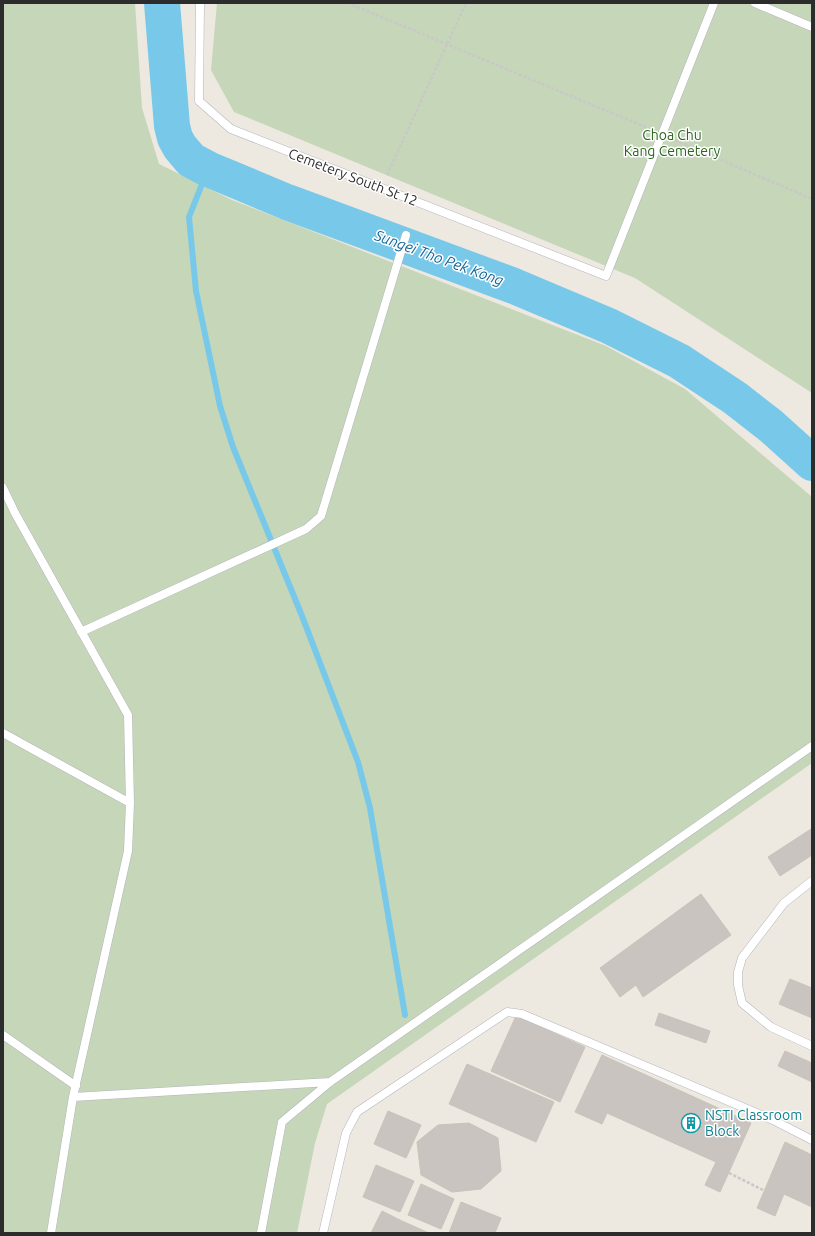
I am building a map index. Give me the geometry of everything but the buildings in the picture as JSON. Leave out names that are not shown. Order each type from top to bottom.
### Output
[{"type":"lane","name":"Cemetery South St 12","points":[[200,3],[199,101],[231,130],[381,187],[606,276],[661,134]]},
{"type":"lane","points":[[661,134],[714,3]]},
{"type":"lane","points":[[755,3],[812,27]]},
{"type":"lane","points":[[81,632],[306,529],[321,516],[406,235]]},
{"type":"lane","points":[[3,488],[15,513],[128,716],[130,803],[128,852],[73,1097],[51,1233]]},
{"type":"lane","points":[[3,733],[130,803]]},
{"type":"lane","points":[[261,1233],[282,1122],[330,1082],[812,746]]},
{"type":"lane","points":[[812,881],[784,903],[742,958],[738,972],[738,985],[742,1003],[771,1026],[812,1046]]},
{"type":"lane","points":[[323,1233],[346,1133],[357,1112],[507,1012],[522,1014],[773,1120],[812,1140]]},
{"type":"lane","points":[[3,1035],[76,1086]]},
{"type":"lane","points":[[73,1097],[330,1082]]},
{"type":"path","points":[[348,3],[812,199]]},
{"type":"path","points":[[381,187],[466,3]]},
{"type":"path","points":[[729,1172],[765,1191]]},
{"type":"green space","points":[[3,3],[135,3],[142,108],[159,164],[232,200],[606,346],[685,389],[812,497],[812,763],[327,1104],[315,1143],[297,1233],[3,1233]]},
{"type":"green space","name":"Choa Chu Kang Cemetery","points":[[217,3],[812,3],[812,393],[635,278],[234,112],[211,70]]},
{"type":"waterway","name":"Sungei Tho Pek Kong","points":[[162,3],[172,126],[175,138],[180,147],[191,160],[208,169],[287,202],[514,286],[609,326],[679,361],[735,398],[771,426],[812,463]]},
{"type":"waterway","points":[[208,169],[189,217],[196,291],[220,406],[233,447],[302,616],[358,762],[370,808],[405,1015]]},
{"type":"place","name":"NSTI Classroom Block","points":[[691,1123]]}]
